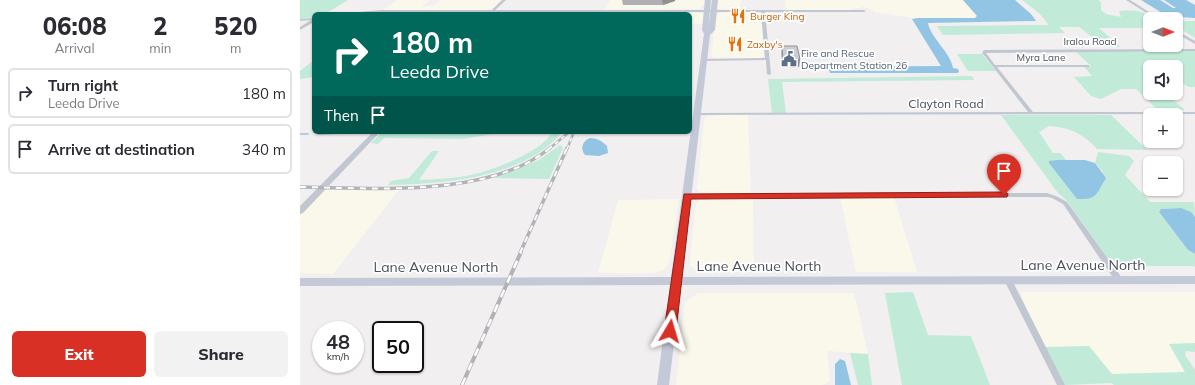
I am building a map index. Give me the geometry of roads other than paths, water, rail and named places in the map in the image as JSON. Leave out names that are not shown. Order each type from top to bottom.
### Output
[{"type":"main road","points":[[663,385],[704,60],[707,34],[705,30],[708,0]]},
{"type":"main road","points":[[707,34],[712,30],[715,0]]},
{"type":"main road","name":"Lane Avenue North","points":[[300,282],[1195,280]]},
{"type":"street","points":[[493,12],[504,0]]},
{"type":"street","points":[[1128,0],[1147,12]]},
{"type":"street","points":[[763,11],[769,74]]},
{"type":"street","points":[[600,12],[864,11]]},
{"type":"street","points":[[370,12],[437,12]]},
{"type":"street","points":[[300,20],[312,19]]},
{"type":"street","points":[[300,29],[312,20]]},
{"type":"street","points":[[1183,35],[1195,43]]},
{"type":"street","name":"Iralou Road","points":[[994,66],[984,53],[985,51],[1195,50]]},
{"type":"street","points":[[704,60],[767,60]]},
{"type":"street","points":[[994,66],[1031,113]]},
{"type":"street","name":"Myra Lane","points":[[994,66],[1087,66]]},
{"type":"street","name":"Clayton Road","points":[[697,114],[1195,112]]},
{"type":"street","points":[[300,211],[375,134]]},
{"type":"street","points":[[687,196],[1047,195],[1060,199],[1065,203],[1119,280]]},
{"type":"street","points":[[1008,280],[1061,385]]},
{"type":"water","points":[[963,0],[1015,0],[1031,14],[1036,21],[928,23],[932,34],[949,57],[953,68],[958,69],[959,72],[957,73],[830,73],[829,68],[834,67],[941,66],[912,19],[975,18],[977,16]]},
{"type":"water","points":[[1141,0],[1160,0],[1173,8],[1176,8],[1164,0],[1186,0],[1195,5],[1195,18],[1183,17],[1183,12],[1160,12]]},
{"type":"water","points":[[590,138],[597,139],[605,144],[607,146],[608,153],[599,156],[585,155],[582,148],[585,141]]},
{"type":"water","points":[[1085,160],[1095,163],[1106,178],[1096,195],[1089,198],[1077,199],[1049,163],[1049,161]]},
{"type":"water","points":[[1181,208],[1191,212],[1195,217],[1195,254],[1188,250],[1159,212],[1161,209]]},
{"type":"water","points":[[840,359],[845,361],[851,385],[835,385],[835,364]]},
{"type":"waterway","points":[[300,134],[308,134]]},
{"type":"railway","points":[[549,149],[567,134]]},
{"type":"railway","points":[[567,149],[573,134]]},
{"type":"railway","points":[[300,187],[396,188],[430,187],[464,183],[496,175],[525,164],[550,148]]},
{"type":"railway","points":[[520,253],[567,148]]},
{"type":"railway","points":[[462,385],[521,252]]},
{"type":"place","name":"Burger King","points":[[738,16]]},
{"type":"place","name":"Zaxby's","points":[[735,44]]},
{"type":"place","name":"Fire and Rescue Department Station 26","points":[[789,59]]}]
